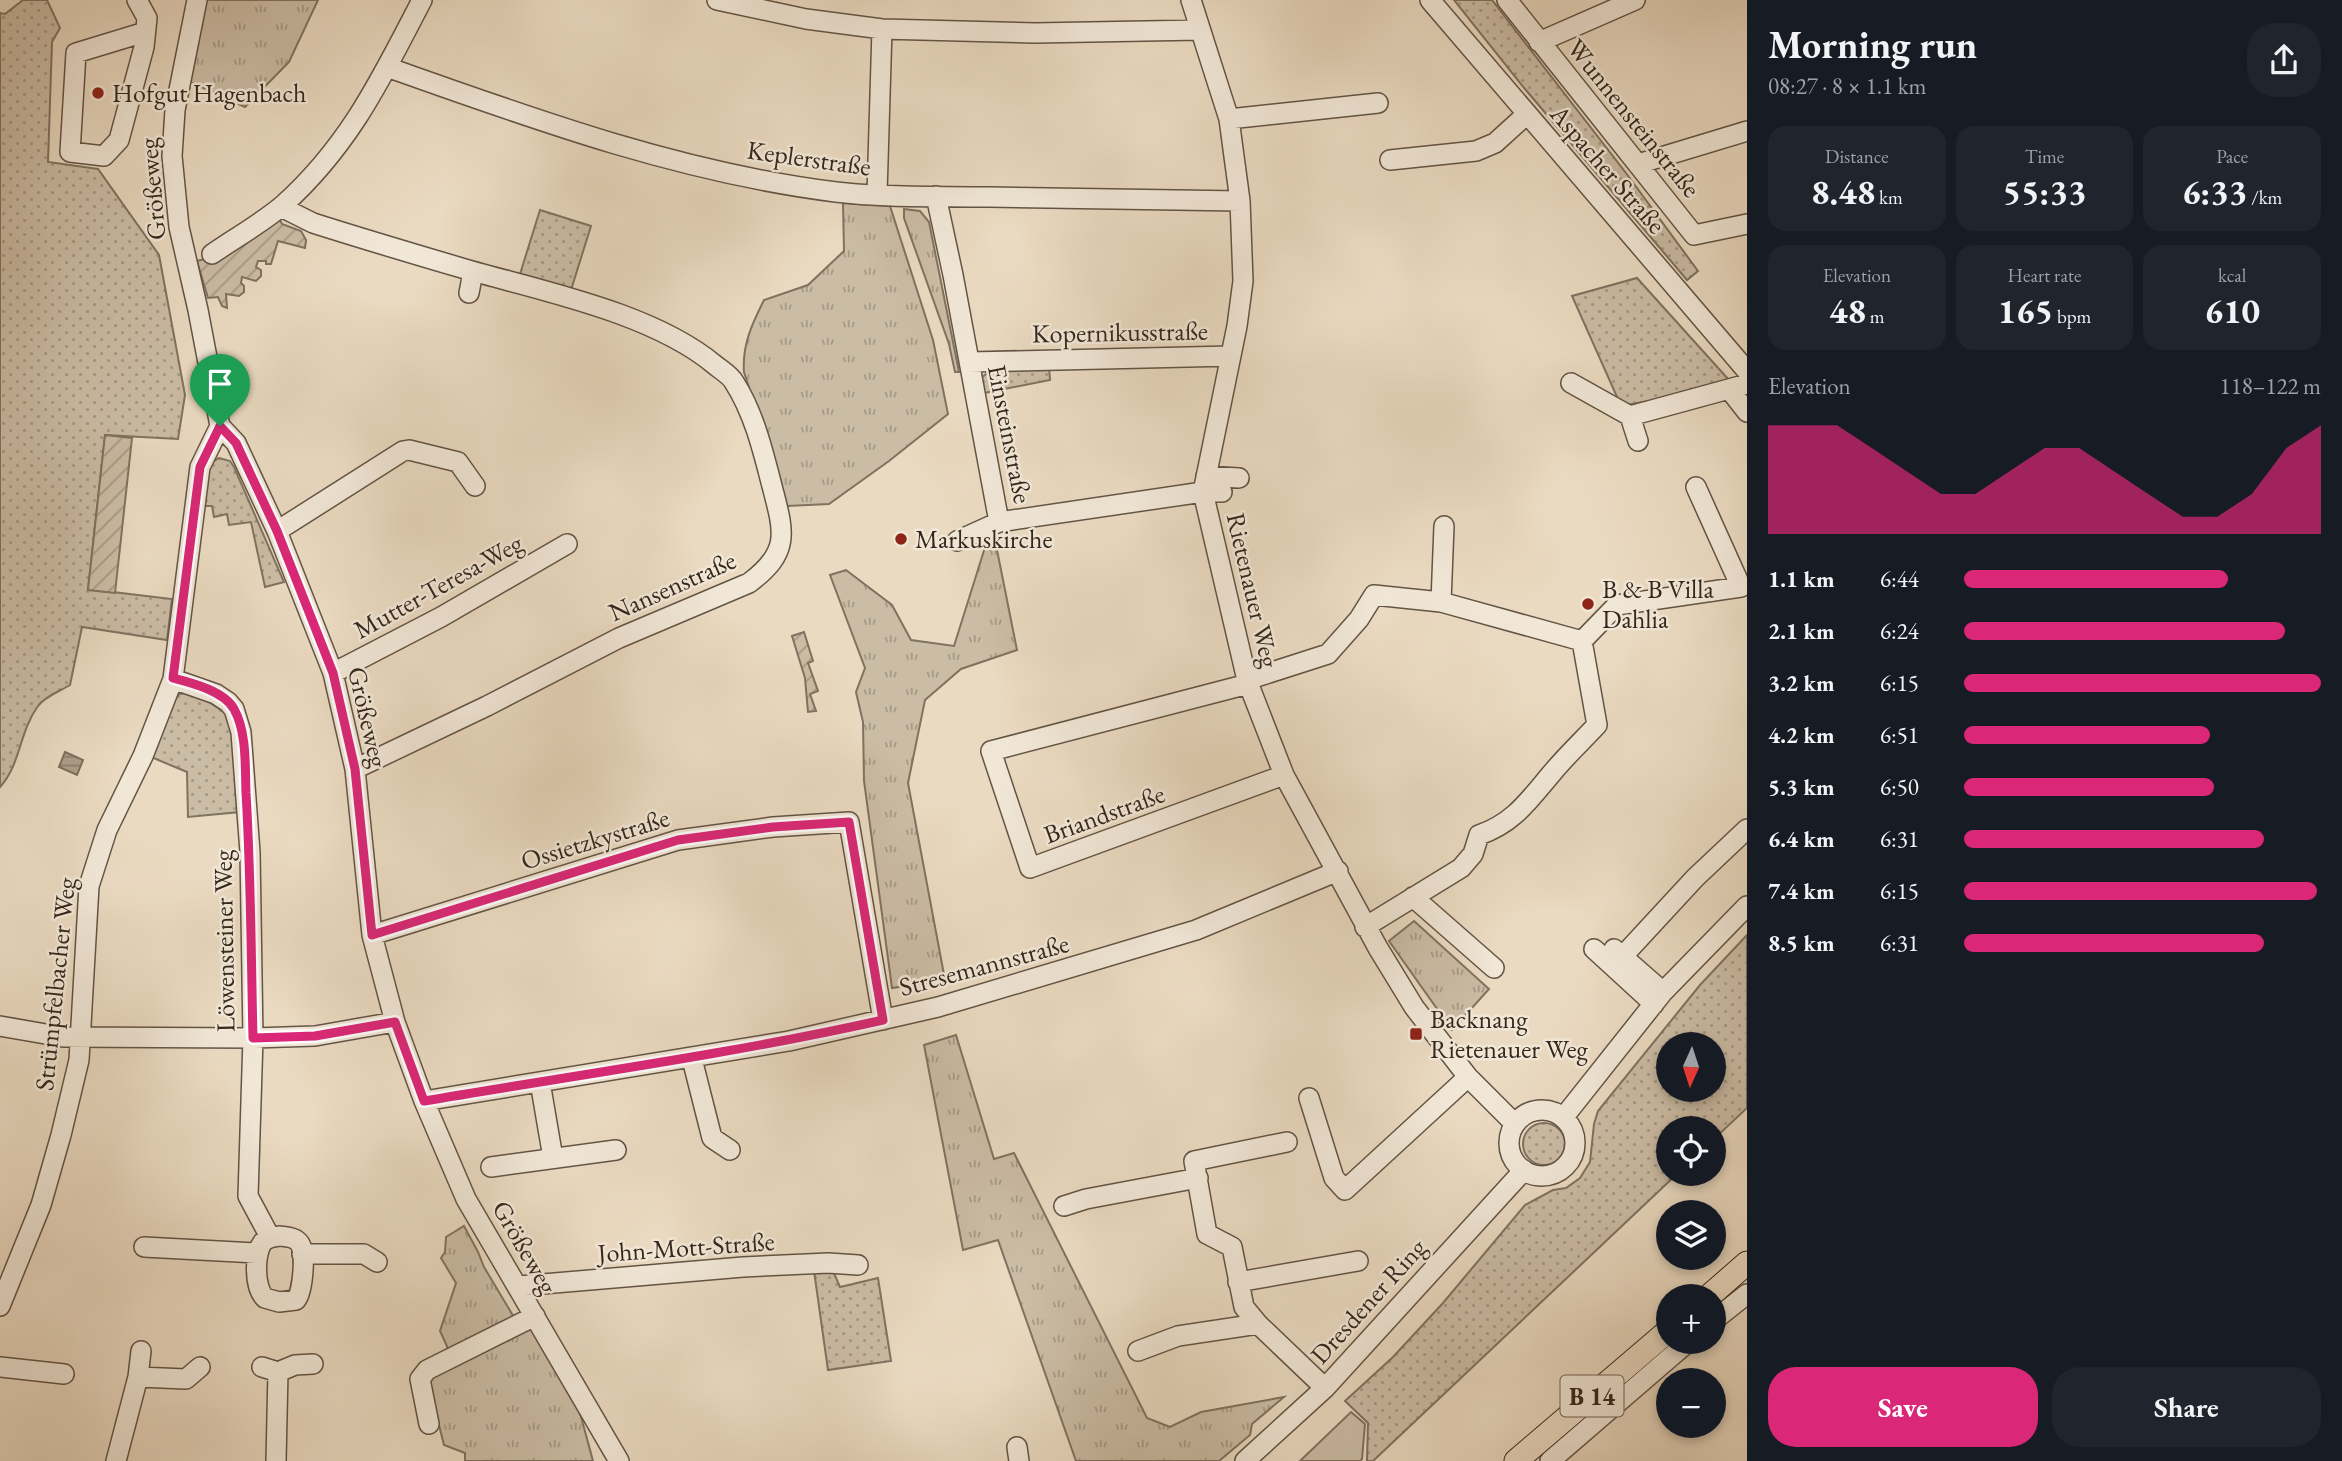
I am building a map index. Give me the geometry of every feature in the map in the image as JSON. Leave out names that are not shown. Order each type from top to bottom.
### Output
[{"type":"main road","points":[[1723,1284],[1747,1263]]},
{"type":"main road","name":"B 14","points":[[1516,1461],[1656,1341]]},
{"type":"street","points":[[137,0],[147,18],[144,47],[119,139],[104,156],[70,152],[76,53],[145,32]]},
{"type":"street","name":"Größeweg","points":[[197,0],[175,110],[172,156],[183,190],[179,227],[220,426],[236,443],[277,531],[333,673],[355,769],[372,935],[395,1022],[424,1101],[466,1199],[619,1461]]},
{"type":"street","points":[[212,254],[281,207],[336,150],[387,67],[422,0]]},
{"type":"street","points":[[718,0],[808,10],[882,29],[1035,33],[1200,30]]},
{"type":"street","name":"Rietenauer Weg","points":[[1191,0],[1229,119],[1240,201],[1243,281],[1213,477],[1224,566],[1247,682],[1284,775],[1338,871],[1365,927],[1414,1007],[1468,1077],[1515,1124]]},
{"type":"street","name":"Aspacher Straße","points":[[1430,0],[1747,371]]},
{"type":"street","name":"Wunnensteinstraße","points":[[1507,0],[1693,235],[1747,224]]},
{"type":"street","points":[[1539,42],[1635,0]]},
{"type":"street","points":[[877,194],[882,29]]},
{"type":"street","name":"Keplerstraße","points":[[387,67],[504,108],[662,157],[752,179],[838,192],[877,194],[1240,201]]},
{"type":"street","points":[[1229,119],[1378,103]]},
{"type":"street","points":[[1390,160],[1476,151],[1495,143],[1527,114]]},
{"type":"street","points":[[1638,164],[1747,131]]},
{"type":"street","name":"Einsteinstraße","points":[[936,196],[999,522],[1076,514],[1213,477],[1239,478]]},
{"type":"street","name":"Nansenstraße","points":[[281,207],[313,223],[474,272],[554,293],[649,326],[704,356],[734,380],[760,437],[782,524],[781,542],[775,559],[749,583],[619,638],[487,706],[355,769]]},
{"type":"street","points":[[469,293],[474,272]]},
{"type":"street","name":"Kopernikusstraße","points":[[969,362],[1231,356]]},
{"type":"street","points":[[1571,383],[1630,416],[1638,441]]},
{"type":"street","points":[[1630,416],[1738,386],[1747,412]]},
{"type":"street","name":"Strümpfelbacher Weg","points":[[0,1306],[41,1205],[61,1135],[79,1060],[89,886],[107,830],[143,756],[173,678],[200,467],[220,426]]},
{"type":"street","points":[[277,531],[403,451],[409,450],[458,462],[475,486]]},
{"type":"street","points":[[1582,641],[1617,605],[1741,587],[1696,487]]},
{"type":"street","points":[[957,541],[999,522]]},
{"type":"street","points":[[1441,602],[1444,526]]},
{"type":"street","name":"Mutter-Teresa-Weg","points":[[333,673],[441,617],[567,544]]},
{"type":"street","points":[[1247,682],[1328,654],[1359,619],[1374,595],[1441,602],[1582,641]]},
{"type":"street","points":[[1365,927],[1461,868],[1473,854],[1479,835],[1498,828],[1521,810],[1553,771],[1597,725],[1582,641]]},
{"type":"street","name":"Löwensteiner Weg","points":[[173,678],[216,694],[228,702],[234,709],[241,732],[250,852],[253,1038],[247,1173],[253,1198],[282,1236]]},
{"type":"street","name":"Briandstraße","points":[[1247,682],[991,751],[1030,868],[1284,775]]},
{"type":"street","name":"Ossietzkystraße","points":[[372,935],[678,840],[773,827],[849,822],[883,1020]]},
{"type":"street","points":[[1622,957],[1695,878],[1740,841]]},
{"type":"street","name":"Stresemannstraße","points":[[424,1101],[692,1059],[789,1041],[947,1005],[1196,930],[1338,871]]},
{"type":"street","points":[[1413,897],[1494,968]]},
{"type":"street","points":[[1563,1118],[1658,998],[1747,906]]},
{"type":"street","points":[[1598,944],[1622,957],[1658,998],[1598,944]]},
{"type":"street","points":[[0,1026],[80,1037],[253,1038],[315,1036],[395,1022]]},
{"type":"street","points":[[692,1059],[712,1138],[730,1150]]},
{"type":"street","points":[[1309,1098],[1334,1178],[1345,1190],[1468,1077]]},
{"type":"street","points":[[540,1082],[553,1158]]},
{"type":"street","points":[[1541,1110],[1563,1118],[1572,1129],[1575,1139],[1574,1150],[1564,1168],[1544,1176],[1524,1170],[1516,1163],[1510,1150],[1510,1134],[1515,1124],[1530,1112],[1541,1110]]},
{"type":"street","points":[[1287,1142],[1194,1161],[1207,1234],[1232,1247],[1244,1307],[1258,1324],[1325,1388]]},
{"type":"street","points":[[491,1167],[616,1150]]},
{"type":"street","name":"Dresdener Ring","points":[[1245,1461],[1325,1388],[1524,1170]]},
{"type":"street","points":[[1064,1206],[1086,1199],[1198,1178]]},
{"type":"street","points":[[144,1247],[282,1236],[364,1254],[377,1262]]},
{"type":"street","points":[[1238,1282],[1315,1274],[1357,1261]]},
{"type":"street","name":"John-Mott-Straße","points":[[519,1286],[743,1268],[828,1263],[858,1265]]},
{"type":"street","points":[[1726,1311],[1747,1294]]},
{"type":"street","points":[[429,1424],[420,1379],[427,1370],[535,1316]]},
{"type":"street","points":[[1138,1351],[1178,1336],[1258,1324]]},
{"type":"street","points":[[116,1461],[138,1377],[141,1352]]},
{"type":"street","points":[[1550,1461],[1674,1354]]},
{"type":"street","points":[[275,1461],[270,1369],[313,1364]]},
{"type":"street","points":[[0,1367],[64,1374]]},
{"type":"street","points":[[138,1377],[186,1379],[200,1367]]},
{"type":"green space","points":[[23,0],[47,0],[60,28],[52,42],[48,162],[98,169],[159,255],[185,395],[178,439],[105,435],[88,589],[172,599],[167,640],[82,627],[70,685],[38,706],[27,726],[12,768],[0,787],[0,13],[5,14]]},
{"type":"green space","points":[[202,0],[318,0],[289,62],[245,107],[188,81]]},
{"type":"green space","points":[[1454,0],[1492,0],[1698,271],[1687,280],[1525,89]]},
{"type":"green space","points":[[843,203],[890,206],[933,340],[948,414],[829,504],[787,506],[744,372],[746,344],[764,300],[808,285],[844,251]]},
{"type":"green space","points":[[904,209],[920,211],[929,222],[959,372],[955,372],[949,344],[904,218]]},
{"type":"green space","points":[[540,210],[591,226],[571,290],[520,274]]},
{"type":"green space","points":[[279,218],[282,224],[301,231],[306,240],[305,248],[278,241],[271,264],[258,261],[256,267],[261,270],[261,276],[256,281],[242,277],[244,292],[239,296],[226,294],[227,308],[222,306],[218,297],[208,298],[197,261],[212,257]]},
{"type":"green space","points":[[1637,278],[1729,380],[1660,399],[1621,406],[1572,296]]},
{"type":"green space","points":[[1049,367],[1050,380],[984,393],[981,378],[994,368]]},
{"type":"green space","points":[[105,435],[132,438],[115,593],[88,590]]},
{"type":"green space","points":[[219,458],[230,461],[234,467],[284,582],[265,587],[251,522],[229,525],[227,514],[214,517],[212,506],[201,506],[206,472]]},
{"type":"green space","points":[[992,525],[1017,650],[961,669],[925,700],[908,783],[945,980],[892,988],[864,781],[863,722],[856,692],[865,668],[830,575],[846,570],[892,605],[911,640],[954,646]]},
{"type":"green space","points":[[804,632],[813,661],[808,663],[818,691],[810,694],[816,711],[808,712],[805,678],[792,636]]},
{"type":"green space","points":[[187,693],[226,713],[233,733],[240,812],[188,817],[187,772],[151,757],[175,700],[179,694]]},
{"type":"green space","points":[[1414,921],[1489,989],[1452,1030],[1389,941]]},
{"type":"green space","points":[[1747,935],[1747,1108],[1726,1128],[1726,1116],[1656,1116],[1656,1186],[1664,1186],[1373,1461],[1367,1461],[1368,1423],[1345,1401],[1393,1357],[1443,1303],[1525,1205],[1553,1190],[1566,1188],[1580,1178],[1590,1162],[1598,1111],[1656,1039],[1656,1102],[1726,1102],[1726,1032],[1662,1032],[1700,985]]},
{"type":"green space","points":[[956,1035],[994,1159],[1014,1153],[1147,1418],[1170,1427],[1201,1412],[1284,1397],[1252,1424],[1250,1435],[1219,1461],[1076,1461],[998,1240],[963,1250],[924,1045]]},
{"type":"green space","points":[[1544,1123],[1559,1129],[1565,1144],[1559,1159],[1544,1165],[1529,1159],[1523,1144],[1529,1129]]},
{"type":"green space","points":[[464,1226],[484,1267],[515,1319],[450,1353],[440,1331],[456,1283],[441,1258],[445,1252],[446,1237]]},
{"type":"green space","points":[[814,1271],[833,1271],[840,1287],[878,1278],[891,1361],[828,1370]]},
{"type":"green space","points":[[528,1325],[577,1402],[593,1461],[465,1461],[465,1453],[444,1445],[429,1385],[432,1377]]},
{"type":"green space","points":[[1351,1412],[1365,1424],[1360,1461],[1300,1461]]},
{"type":"shaded area","points":[[65,752],[83,760],[77,775],[59,767]]},
{"type":"place","name":"Hofgut Hagenbach","points":[[98,93]]},
{"type":"place","name":"Markuskirche","points":[[901,539]]},
{"type":"place","name":"B & B Villa Dahlia","points":[[1588,604]]},
{"type":"place","name":"Backnang Rietenauer Weg","points":[[1416,1034]]},
{"type":"route","points":[[220,426],[236,443],[277,531],[333,673],[355,769],[372,935],[678,840],[773,827],[849,822],[883,1020],[692,1059],[424,1101],[395,1022],[315,1036],[253,1038],[250,852],[241,732],[234,709],[228,702],[216,694],[173,678],[200,467],[220,426]]}]
